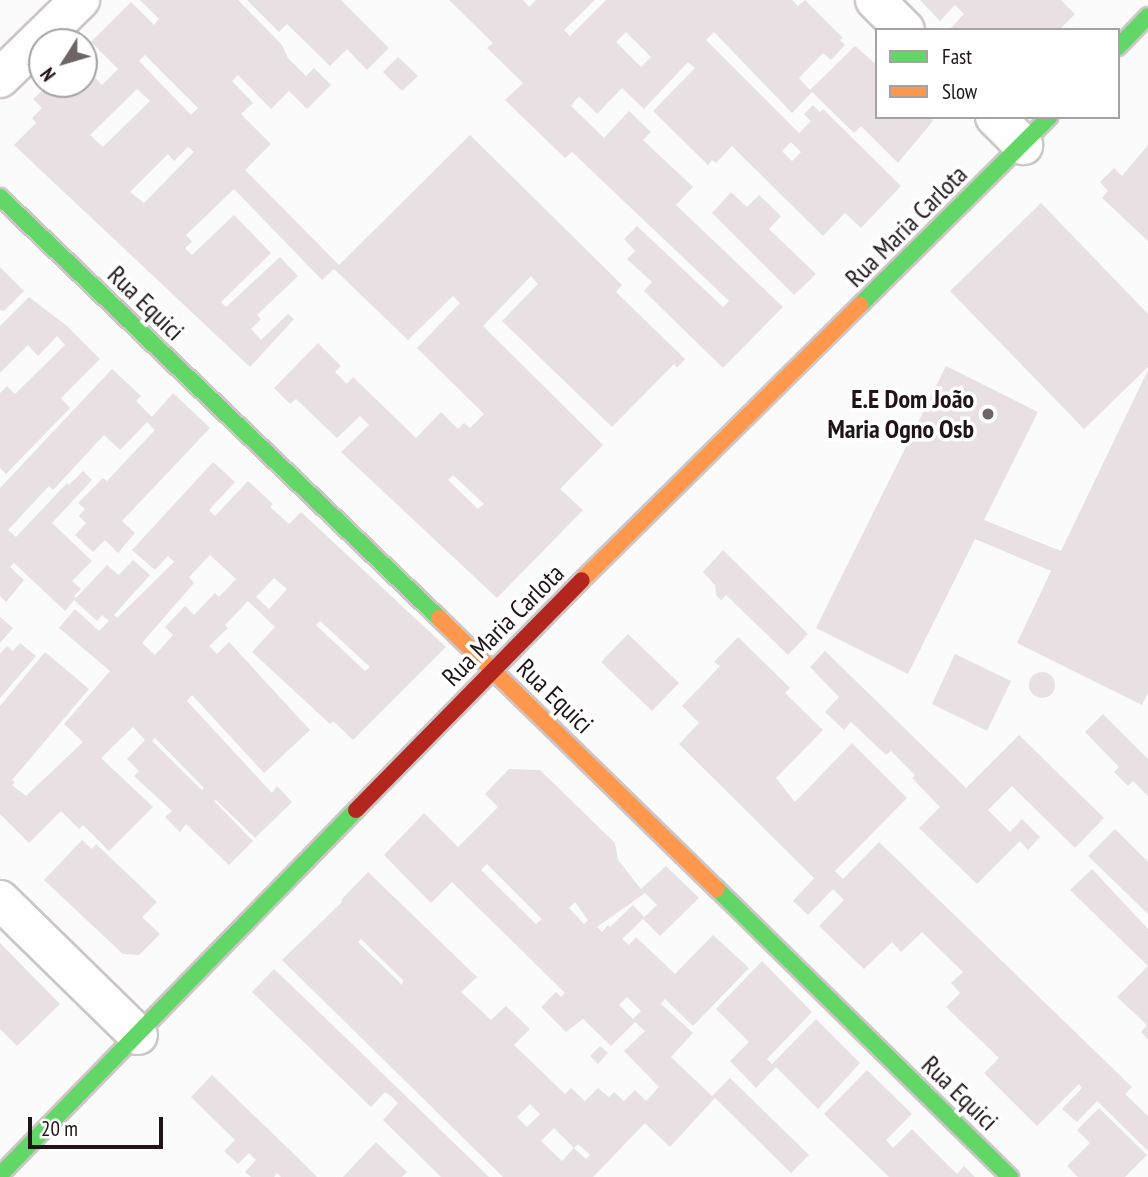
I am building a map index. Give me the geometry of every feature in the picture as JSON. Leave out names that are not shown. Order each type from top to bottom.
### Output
[{"type":"street","points":[[0,78],[80,0]]},
{"type":"street","points":[[875,0],[903,28]]},
{"type":"street","points":[[1120,45],[1148,16]]},
{"type":"street","points":[[997,119],[1023,145]]},
{"type":"street","name":"Rua Maria Carlota","points":[[0,1175],[493,669],[1047,119]]},
{"type":"street","name":"Rua Equici","points":[[0,197],[493,669],[1010,1177]]},
{"type":"street","points":[[0,900],[138,1035]]},
{"type":"building","points":[[140,0],[238,0],[282,45],[288,58],[306,76],[314,68],[331,85],[307,109],[289,91],[271,109],[238,75],[232,81],[253,103],[241,114],[271,144],[245,170],[339,265],[470,135],[622,285],[616,292],[685,359],[677,368],[674,364],[612,427],[502,321],[538,284],[531,276],[483,326],[603,445],[560,489],[583,510],[497,598],[341,452],[369,425],[360,416],[337,438],[296,399],[290,404],[274,388],[318,343],[341,366],[335,372],[347,384],[353,377],[416,438],[441,412],[458,429],[464,423],[470,428],[484,414],[417,348],[460,303],[453,296],[408,340],[334,269],[322,280],[234,189],[186,235],[192,242],[185,248],[192,255],[234,215],[271,253],[221,302],[226,307],[280,257],[298,276],[257,315],[261,319],[251,329],[261,340],[288,314],[294,319],[250,367],[14,145],[36,123],[32,118],[42,108],[34,98],[98,98],[98,81],[102,85],[118,69],[98,49],[98,35],[131,2],[154,25],[159,19]],"holes":[[[145,55],[198,108],[191,115],[139,61]],[[137,89],[150,101],[103,147],[90,135]],[[188,147],[194,152],[144,203],[130,192],[168,154],[174,161]],[[453,475],[484,504],[478,509],[448,480]]]},
{"type":"building","points":[[247,0],[341,0],[389,48],[367,70],[347,49],[330,66],[287,24],[279,32]]},
{"type":"building","points":[[449,0],[523,0],[529,7],[536,0],[595,0],[564,30],[570,36],[606,0],[792,0],[798,6],[805,0],[843,38],[840,40],[845,45],[831,60],[823,53],[799,78],[810,90],[855,46],[875,63],[875,119],[933,121],[898,163],[861,126],[854,133],[812,92],[792,113],[714,32],[706,40],[799,133],[811,121],[804,114],[813,105],[820,112],[823,109],[901,186],[861,228],[845,213],[823,236],[732,146],[716,163],[712,160],[708,165],[653,111],[695,68],[688,62],[644,109],[622,88],[597,114],[579,96],[571,106],[604,138],[629,111],[651,132],[643,140],[693,187],[676,205],[783,307],[723,368],[644,291],[652,282],[627,259],[635,251],[624,239],[637,226],[723,307],[729,301],[572,152],[565,158],[505,100],[523,83],[487,48],[493,43]],"holes":[[[626,32],[651,57],[641,67],[616,42]],[[791,142],[801,152],[792,161],[782,151]]]},
{"type":"building","points":[[920,0],[1061,0],[1075,14],[1061,28],[951,28],[964,14],[955,5],[940,21]]},
{"type":"building","points":[[398,57],[418,76],[402,91],[383,72]]},
{"type":"building","points":[[1148,145],[1148,241],[1102,198],[1108,191],[1100,182],[1114,168],[1122,176]]},
{"type":"building","points":[[731,192],[747,207],[759,195],[781,216],[769,229],[816,274],[794,295],[712,213]]},
{"type":"building","points":[[1041,203],[1148,314],[1148,367],[1084,429],[950,291]]},
{"type":"building","points":[[0,267],[24,291],[4,311],[0,310]]},
{"type":"building","points":[[29,297],[67,326],[100,359],[61,398],[70,408],[6,474],[0,468],[0,393],[7,386],[15,394],[65,345],[57,336],[38,356],[28,345],[0,373],[0,326]]},
{"type":"building","points":[[946,366],[1038,412],[984,520],[1061,551],[1148,370],[1148,693],[1142,705],[1017,643],[1051,571],[975,539],[908,674],[816,628]]},
{"type":"building","points":[[112,369],[141,396],[136,401],[152,417],[173,393],[210,428],[122,521],[135,533],[118,553],[105,540],[93,552],[75,535],[86,523],[79,516],[85,509],[78,503],[103,478],[107,481],[155,430],[147,422],[120,450],[104,435],[53,490],[49,486],[8,530],[16,537],[67,483],[69,485],[83,471],[92,480],[52,523],[92,561],[72,581],[81,589],[74,596],[76,598],[107,565],[119,575],[133,560],[150,575],[114,615],[117,618],[174,562],[168,556],[155,570],[132,550],[213,462],[235,482],[209,510],[215,516],[248,481],[273,504],[270,507],[289,524],[301,512],[446,647],[353,740],[333,721],[330,724],[252,652],[275,627],[248,601],[225,625],[228,628],[209,646],[217,654],[229,642],[310,730],[264,773],[192,695],[187,701],[272,793],[277,786],[292,802],[255,838],[214,801],[253,841],[229,865],[186,824],[180,832],[165,817],[172,811],[134,776],[139,771],[127,759],[145,740],[133,727],[101,758],[153,807],[109,851],[83,825],[79,829],[61,811],[29,843],[0,814],[0,706],[45,652],[89,689],[12,780],[15,782],[12,785],[26,796],[83,742],[64,724],[110,671],[59,628],[75,609],[99,631],[109,621],[102,615],[97,621],[74,600],[65,611],[14,563],[10,567],[24,580],[6,602],[0,596],[0,488]],"holes":[[[210,555],[236,579],[219,597],[215,593],[194,615],[185,606],[165,627],[173,635],[155,655],[142,643],[194,583],[189,577]],[[274,578],[287,589],[269,609],[256,597]],[[320,621],[370,667],[365,671],[316,625]],[[155,738],[204,788],[202,790],[152,741]]]},
{"type":"building","points":[[723,550],[808,634],[788,655],[726,595],[721,600],[716,595],[715,585],[703,572]]},
{"type":"building","points":[[0,617],[13,628],[0,643]]},
{"type":"building","points":[[628,634],[679,683],[652,711],[601,662]]},
{"type":"building","points":[[738,637],[790,688],[785,693],[823,730],[776,778],[795,802],[852,743],[907,798],[835,871],[843,879],[879,842],[1132,1087],[1125,1094],[1148,1116],[1148,1151],[1097,1101],[1077,1122],[1062,1109],[1082,1088],[1079,1084],[1037,1126],[984,1073],[999,1058],[946,1007],[960,993],[951,983],[963,972],[922,932],[901,952],[892,942],[864,969],[819,926],[844,900],[833,889],[808,915],[793,901],[814,878],[679,744],[699,723],[682,706],[720,666],[714,662]]},
{"type":"building","points":[[20,643],[36,656],[0,698],[0,654],[7,646],[13,651]]},
{"type":"building","points":[[825,651],[966,788],[1019,735],[1104,818],[1075,848],[1012,786],[988,810],[1010,832],[1022,819],[1040,837],[1028,850],[1020,841],[977,884],[919,828],[940,807],[912,778],[915,775],[891,751],[886,755],[851,722],[844,730],[825,712],[839,697],[810,667]]},
{"type":"building","points":[[955,654],[1011,681],[987,731],[932,704]]},
{"type":"building","points":[[1042,672],[1051,676],[1055,685],[1051,694],[1042,698],[1033,694],[1029,685],[1033,676]]},
{"type":"building","points":[[1103,714],[1148,759],[1148,796],[1133,781],[1128,786],[1114,772],[1119,767],[1085,732]]},
{"type":"building","points":[[509,769],[540,770],[615,843],[618,860],[641,889],[666,866],[699,898],[660,936],[643,919],[622,939],[629,945],[636,937],[675,974],[713,935],[749,968],[693,1026],[665,999],[661,1004],[693,1033],[671,1057],[712,1096],[730,1078],[809,1155],[791,1173],[715,1098],[670,1147],[645,1123],[593,1177],[503,1177],[282,960],[342,902],[368,872],[477,977],[461,992],[491,1020],[506,1006],[530,1029],[514,1045],[565,1094],[571,1088],[585,1101],[598,1088],[609,1097],[614,1092],[624,1101],[635,1090],[646,1101],[659,1087],[624,1051],[645,1031],[635,1022],[611,1046],[583,1019],[566,1032],[541,1007],[556,992],[561,997],[565,993],[452,882],[431,903],[384,855],[424,813],[458,847],[498,807],[485,794]],"holes":[[[487,864],[542,919],[536,924],[481,870]],[[645,893],[657,905],[644,917],[633,905],[602,932],[597,927]],[[575,902],[588,920],[584,924],[569,908]],[[361,939],[403,980],[402,985],[358,942]],[[627,997],[641,1011],[633,1019],[619,1005]],[[530,1104],[540,1114],[527,1127],[517,1117]],[[554,1128],[574,1148],[562,1161],[541,1141]],[[578,1144],[590,1155],[586,1159],[574,1148]]]},
{"type":"building","points":[[1115,829],[1148,862],[1148,914],[1088,856]]},
{"type":"building","points":[[82,840],[92,849],[96,844],[157,902],[142,917],[160,934],[139,955],[123,954],[44,880]]},
{"type":"building","points":[[1092,869],[1148,929],[1148,966],[1070,890]]},
{"type":"building","points":[[0,943],[60,1004],[17,1046],[0,1029]]},
{"type":"building","points":[[762,961],[812,1012],[767,1059],[772,1064],[816,1019],[860,1063],[818,1109],[776,1067],[756,1088],[730,1061],[749,1042],[716,1009]]},
{"type":"building","points":[[1148,966],[1148,1040],[1141,1032],[1147,1025],[1117,997]]},
{"type":"building","points":[[274,969],[489,1177],[441,1177],[383,1120],[398,1103],[391,1096],[385,1092],[371,1107],[252,992]]},
{"type":"building","points":[[600,1046],[608,1053],[598,1064],[590,1056]]},
{"type":"building","points":[[867,1070],[912,1114],[886,1140],[893,1148],[912,1129],[957,1174],[964,1166],[975,1177],[889,1177],[824,1114]]},
{"type":"building","points":[[212,1075],[317,1177],[281,1177],[277,1173],[274,1177],[251,1177],[245,1172],[256,1160],[249,1153],[238,1164],[224,1151],[235,1140],[191,1097]]},
{"type":"building","points":[[1099,1108],[1147,1155],[1125,1177],[1078,1177],[1067,1166],[1090,1143],[1077,1130]]},
{"type":"building","points":[[376,1142],[407,1172],[402,1177],[343,1177]]},
{"type":"traffic: fast","points":[[1120,45],[1148,16]]},
{"type":"traffic: fast","points":[[860,305],[1047,119]]},
{"type":"traffic: fast","points":[[0,197],[439,618]]},
{"type":"traffic: fast","points":[[0,1175],[356,810]]},
{"type":"traffic: fast","points":[[717,889],[1010,1177]]},
{"type":"traffic: slow","points":[[582,580],[860,305]]},
{"type":"traffic: slow","points":[[439,618],[717,889]]},
{"type":"traffic: jam","points":[[356,810],[582,580]]},
{"type":"place","name":"E.E Dom João Maria Ogno Osb","points":[[988,414]]}]
